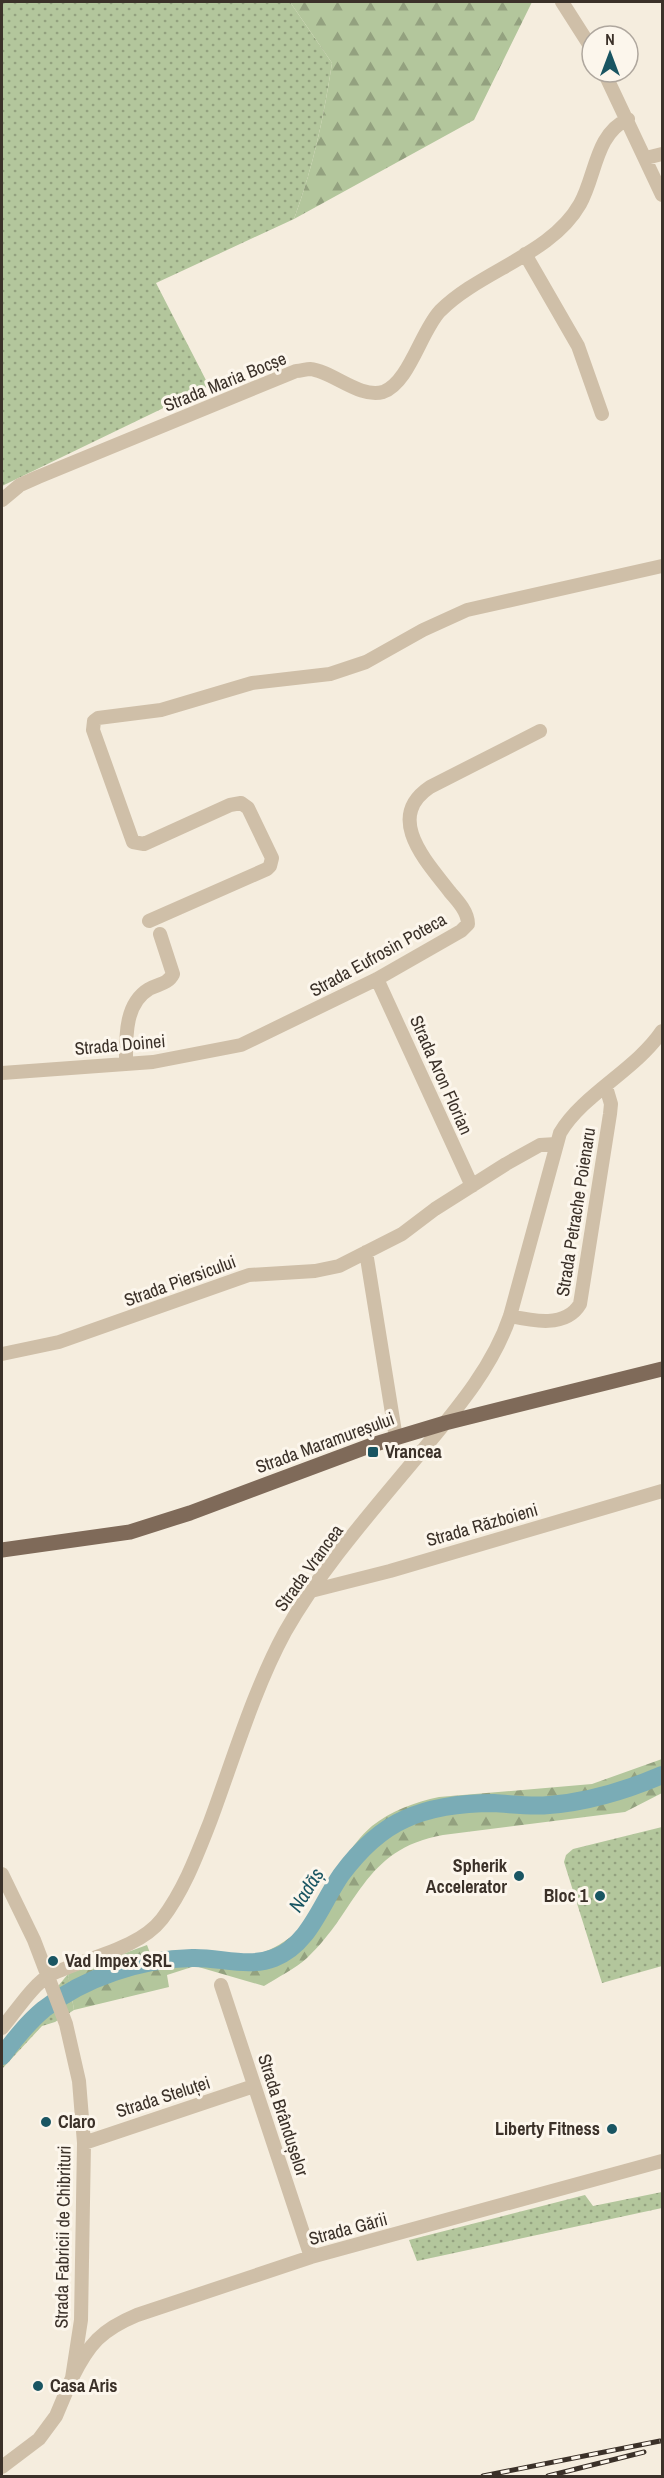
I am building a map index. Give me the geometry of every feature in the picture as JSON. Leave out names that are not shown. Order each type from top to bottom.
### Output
[{"type":"main road","name":"Strada Maramureșului","points":[[2,1550],[130,1532],[190,1514],[396,1438],[430,1432],[452,1421],[663,1369]]},
{"type":"street","points":[[565,2],[580,28]]},
{"type":"street","points":[[610,84],[663,195]]},
{"type":"street","name":"Strada Maria Bocșe","points":[[2,500],[20,485],[38,477],[296,371],[311,369],[371,393],[385,391],[400,379],[437,314],[468,287],[547,240],[565,224],[580,203],[609,133],[616,125],[628,119]]},
{"type":"street","points":[[646,158],[663,154]]},
{"type":"street","points":[[525,254],[578,346],[602,414]]},
{"type":"street","points":[[149,921],[267,869],[272,858],[248,808],[241,803],[230,805],[144,844],[133,842],[93,730],[94,721],[98,718],[161,710],[252,682],[330,674],[366,662],[423,630],[467,610],[663,566]]},
{"type":"street","name":"Strada Eufrosin Poteca","points":[[241,1045],[377,979],[461,931],[468,924],[466,914],[411,833],[409,815],[412,805],[430,787],[540,731]]},
{"type":"street","points":[[126,1064],[126,1030],[134,1008],[143,994],[167,982],[173,975],[160,934]]},
{"type":"street","name":"Strada Aron Florian","points":[[377,979],[472,1186]]},
{"type":"street","points":[[452,1421],[493,1358],[510,1316],[556,1144],[565,1124],[639,1058],[663,1031]]},
{"type":"street","name":"Strada Doinei","points":[[2,1073],[153,1062],[241,1045]]},
{"type":"street","name":"Strada Petrache Poienaru","points":[[510,1316],[530,1321],[549,1321],[572,1313],[580,1304],[610,1114],[611,1104],[606,1087]]},
{"type":"street","name":"Strada Piersicului","points":[[2,1354],[59,1342],[249,1275],[339,1266],[402,1234],[472,1186],[540,1145],[556,1144]]},
{"type":"street","points":[[366,1252],[396,1438]]},
{"type":"street","name":"Strada Vrancea","points":[[2,2028],[50,1979],[151,1932],[163,1918],[195,1861],[264,1677],[284,1635],[311,1591],[430,1432]]},
{"type":"street","name":"Strada Războieni","points":[[311,1591],[663,1491]]},
{"type":"street","name":"Strada Fabricii de Chibrituri","points":[[2,1874],[50,1979],[61,2009],[76,2063],[84,2143],[81,2320],[72,2378],[63,2403],[44,2433],[32,2447],[2,2467]]},
{"type":"street","name":"Strada Brândușelor","points":[[221,1985],[311,2257]]},
{"type":"street","name":"Strada Steluței","points":[[84,2143],[254,2086]]},
{"type":"street","name":"Strada Gării","points":[[72,2378],[90,2346],[105,2331],[118,2323],[311,2257],[663,2162]]},
{"type":"green space","points":[[2,2],[290,2],[332,63],[317,142],[294,219],[156,283],[209,386],[2,486]]},
{"type":"green space","points":[[290,2],[532,2],[474,120],[294,219],[317,142],[332,63]]},
{"type":"green space","points":[[662,1759],[662,1793],[625,1812],[443,1835],[416,1842],[395,1854],[378,1868],[324,1940],[307,1958],[264,1986],[195,1966],[167,1975],[169,1987],[74,2010],[68,1974],[147,1945],[150,1953],[206,1951],[245,1955],[264,1952],[284,1942],[313,1912],[357,1842],[372,1826],[404,1808],[439,1797],[592,1784]]},
{"type":"green space","points":[[662,1827],[662,1966],[602,1983],[564,1862],[566,1855],[573,1849]]},
{"type":"green space","points":[[68,1974],[74,2010],[55,2022],[42,2026],[2,2069],[2,2044],[45,2002]]},
{"type":"green space","points":[[662,2192],[662,2208],[417,2261],[409,2240],[585,2195],[593,2206]]},
{"type":"waterway","name":"Nadăș","points":[[2,2056],[26,2026],[44,2009],[77,1988],[114,1972],[173,1959],[264,1961],[286,1952],[305,1934],[354,1858],[377,1836],[405,1819],[426,1811],[460,1805],[494,1803],[542,1806],[578,1801],[635,1786],[662,1775]]},
{"type":"railway","points":[[483,2476],[660,2441]]},
{"type":"railway","points":[[548,2476],[644,2452]]},
{"type":"place","name":"Vrancea","points":[[373,1452]]},
{"type":"place","name":"Spherik Accelerator","points":[[519,1876]]},
{"type":"place","name":"Bloc 1","points":[[600,1896]]},
{"type":"place","name":"Vad Impex SRL","points":[[53,1961]]},
{"type":"place","name":"Claro","points":[[46,2122]]},
{"type":"place","name":"Liberty Fitness","points":[[612,2129]]},
{"type":"place","name":"Casa Aris","points":[[38,2386]]}]
